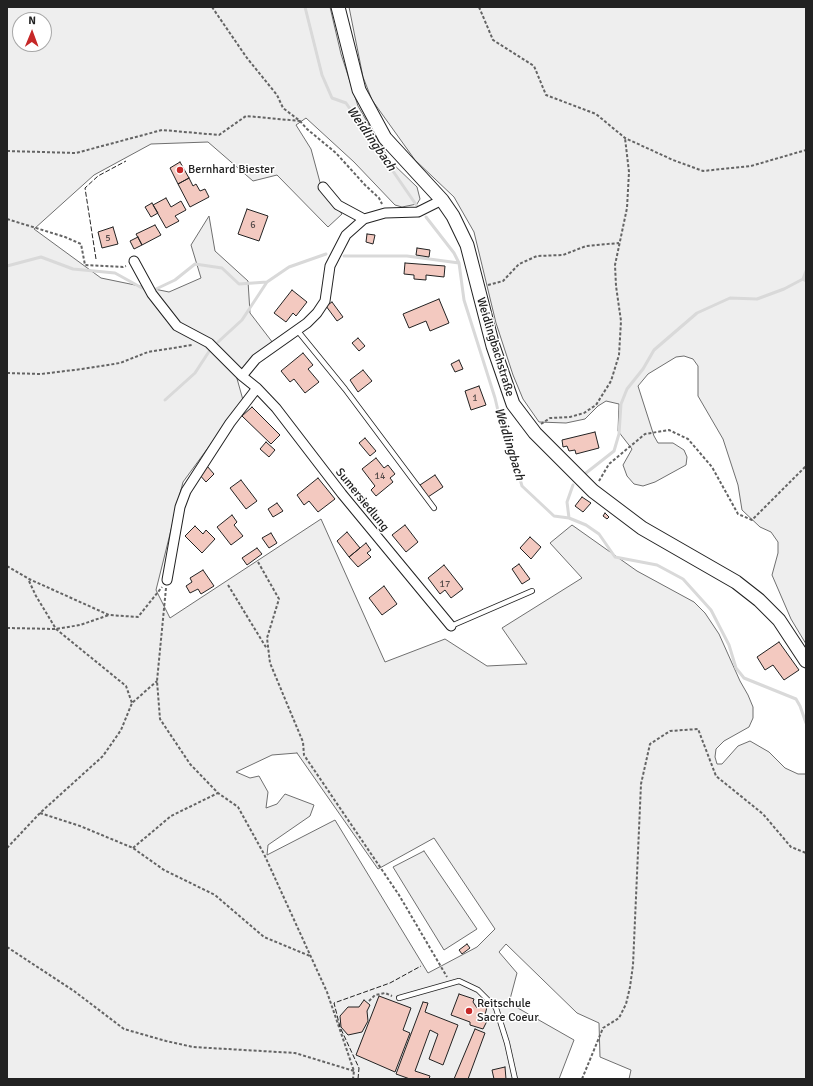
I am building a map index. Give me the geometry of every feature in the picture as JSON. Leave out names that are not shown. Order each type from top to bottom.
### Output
[{"type":"main road","name":"Weidlingbachstraße","points":[[338,7],[359,90],[386,138],[442,200],[453,216],[467,245],[493,346],[513,404],[535,434],[593,491],[642,528],[736,582],[759,600],[779,620],[806,661]]},
{"type":"street","points":[[323,187],[338,205],[364,219]]},
{"type":"street","points":[[242,376],[256,358],[297,330],[316,313],[325,301],[330,266],[346,235],[364,219],[385,213],[418,212],[442,200]]},
{"type":"street","name":"Sumersiedlung","points":[[134,261],[152,294],[177,326],[210,343],[276,408],[342,494],[451,626]]},
{"type":"street","points":[[167,580],[180,507],[186,491],[230,423],[257,388]]},
{"type":"lane","points":[[297,330],[345,389],[434,508]]},
{"type":"lane","points":[[451,626],[532,591]]},
{"type":"lane","points":[[399,998],[459,981],[478,990],[496,1008],[507,1043],[515,1079]]},
{"type":"path","points":[[212,7],[247,58],[277,95],[283,108],[336,153],[379,198],[385,213]]},
{"type":"path","points":[[479,7],[493,40],[534,66],[546,95],[596,114],[625,138],[673,160],[703,171],[751,166],[806,150]]},
{"type":"path","points":[[7,151],[76,153],[162,130],[219,135],[246,116],[300,121]]},
{"type":"path","points":[[535,434],[540,425],[550,418],[570,417],[584,413],[596,405],[611,381],[619,355],[621,328],[615,265],[627,208],[629,172],[625,138]]},
{"type":"path","points":[[7,219],[65,237],[81,244],[85,265],[123,267],[134,261]]},
{"type":"path","points":[[477,287],[503,281],[519,264],[537,256],[563,255],[586,246],[619,243]]},
{"type":"path","points":[[7,373],[41,374],[82,369],[120,363],[148,352],[210,343]]},
{"type":"path","points":[[593,491],[609,464],[645,434],[669,430],[688,439],[712,467],[738,514],[752,520],[806,466]]},
{"type":"path","points":[[258,562],[279,599],[267,638],[268,650],[280,688],[303,742],[304,755],[399,895],[451,984]]},
{"type":"path","points":[[7,566],[29,579],[109,615],[138,617],[167,580]]},
{"type":"path","points":[[29,579],[36,596],[56,629],[126,686],[132,703]]},
{"type":"path","points":[[167,580],[157,681],[160,718],[190,764],[218,793],[238,807],[264,854],[326,992],[354,1071],[353,1079]]},
{"type":"path","points":[[228,585],[268,650]]},
{"type":"path","points":[[7,628],[56,629],[80,625],[109,615]]},
{"type":"path","points":[[7,848],[40,813],[103,756],[121,730],[132,703],[157,681]]},
{"type":"path","points":[[582,1079],[603,1028],[619,1018],[626,1004],[630,987],[633,965],[641,784],[650,744],[670,731],[698,729],[716,776],[763,814],[791,847],[806,853]]},
{"type":"path","points":[[133,848],[171,816],[218,793]]},
{"type":"path","points":[[40,813],[80,826],[133,848],[164,870],[215,895],[264,938],[310,956]]},
{"type":"path","points":[[7,946],[74,992],[124,1029],[166,1042],[193,1047],[295,1053],[354,1071]]},
{"type":"path","points":[[369,1001],[375,995],[385,994],[399,998]]},
{"type":"shaded area","points":[[7,7],[330,7],[341,54],[358,106],[390,161],[417,187],[420,199],[417,204],[402,207],[395,205],[354,162],[306,118],[296,125],[311,149],[321,186],[342,214],[328,227],[277,175],[253,181],[208,142],[151,144],[94,175],[34,229],[101,278],[169,292],[201,278],[191,245],[209,216],[215,251],[248,281],[250,313],[273,343],[236,375],[243,400],[183,482],[156,590],[170,618],[321,519],[385,662],[445,639],[487,666],[527,664],[502,628],[582,578],[550,543],[572,525],[637,571],[694,602],[705,613],[719,634],[753,707],[753,718],[749,727],[724,741],[716,749],[715,757],[717,764],[722,764],[738,746],[750,741],[769,752],[785,768],[798,774],[806,774],[806,1079],[629,1079],[631,1070],[600,1057],[599,1023],[577,1013],[506,944],[499,952],[517,973],[509,1003],[574,1040],[559,1079],[7,1079]],"holes":[[[297,753],[378,869],[434,838],[495,929],[477,947],[428,973],[335,820],[267,855],[268,845],[310,816],[314,805],[285,794],[277,804],[266,808],[268,792],[259,776],[250,778],[236,772],[272,755]]]},
{"type":"shaded area","points":[[349,7],[806,7],[806,644],[791,619],[772,575],[778,553],[778,542],[771,532],[760,527],[742,510],[738,485],[723,439],[698,396],[698,366],[693,359],[684,356],[676,357],[648,374],[638,386],[654,436],[658,443],[673,443],[684,450],[687,457],[686,465],[655,482],[643,486],[634,484],[627,476],[623,465],[632,449],[618,431],[619,404],[606,401],[598,406],[585,419],[566,423],[539,422],[523,399],[513,375],[496,323],[474,232],[454,197],[415,160],[372,100],[363,77]]},
{"type":"shaded area","points":[[424,851],[477,929],[444,950],[393,867]]},
{"type":"building","points":[[180,162],[189,178],[178,184],[170,168]]},
{"type":"building","points":[[189,178],[193,186],[196,184],[200,191],[205,189],[209,197],[190,207],[178,184]]},
{"type":"building","points":[[166,198],[171,207],[181,201],[186,210],[175,216],[179,221],[166,228],[153,205]]},
{"type":"building","points":[[152,203],[158,213],[151,217],[145,207]]},
{"type":"building","points":[[247,209],[268,216],[259,241],[238,234]]},
{"type":"building","points":[[155,225],[161,235],[142,245],[136,234]]},
{"type":"building","points":[[113,227],[118,244],[102,248],[98,232]]},
{"type":"building","points":[[367,234],[375,235],[373,244],[366,242]]},
{"type":"building","points":[[138,237],[142,245],[134,249],[130,241]]},
{"type":"building","points":[[417,248],[430,250],[429,257],[416,255]]},
{"type":"building","points":[[405,263],[445,266],[444,277],[426,275],[426,280],[414,279],[414,275],[404,274]]},
{"type":"building","points":[[292,290],[307,302],[296,316],[293,313],[286,322],[274,313]]},
{"type":"building","points":[[439,299],[449,323],[430,331],[426,321],[409,328],[403,314]]},
{"type":"building","points":[[332,302],[343,317],[337,321],[326,306]]},
{"type":"building","points":[[358,338],[365,346],[359,351],[352,343]]},
{"type":"building","points":[[303,353],[313,365],[308,369],[319,382],[305,393],[294,379],[290,382],[281,371]]},
{"type":"building","points":[[459,360],[463,369],[455,372],[451,364]]},
{"type":"building","points":[[363,370],[372,381],[358,392],[350,380]]},
{"type":"building","points":[[479,386],[486,405],[471,410],[465,391]]},
{"type":"building","points":[[252,407],[280,435],[271,444],[242,416]]},
{"type":"building","points":[[595,432],[599,448],[576,454],[575,450],[569,451],[567,446],[563,447],[562,440]]},
{"type":"building","points":[[365,438],[376,451],[370,456],[359,443]]},
{"type":"building","points":[[266,442],[275,450],[269,457],[260,449]]},
{"type":"building","points":[[376,458],[384,468],[388,465],[395,474],[390,478],[393,482],[376,496],[371,490],[375,486],[362,469]]},
{"type":"building","points":[[207,466],[214,474],[206,482],[198,473]]},
{"type":"building","points":[[435,475],[443,487],[428,497],[420,485]]},
{"type":"building","points":[[318,478],[335,499],[318,512],[309,501],[304,505],[297,495]]},
{"type":"building","points":[[241,480],[257,501],[246,509],[230,488]]},
{"type":"building","points":[[582,497],[591,503],[583,512],[575,506]]},
{"type":"building","points":[[277,503],[283,511],[273,517],[268,509]]},
{"type":"building","points":[[605,513],[609,517],[607,519],[603,516]]},
{"type":"building","points":[[232,515],[237,522],[234,525],[243,536],[231,545],[217,527]]},
{"type":"building","points":[[405,525],[418,542],[406,552],[392,535]]},
{"type":"building","points":[[195,526],[203,534],[206,530],[215,539],[202,553],[185,536]]},
{"type":"building","points":[[347,532],[360,548],[349,557],[337,541]]},
{"type":"building","points":[[271,533],[277,543],[269,548],[262,538]]},
{"type":"building","points":[[530,537],[541,547],[531,559],[520,548]]},
{"type":"building","points":[[366,543],[371,550],[367,553],[371,557],[358,567],[349,557]]},
{"type":"building","points":[[257,548],[262,554],[247,565],[242,558]]},
{"type":"building","points":[[519,564],[530,579],[522,584],[512,569]]},
{"type":"building","points":[[444,565],[463,589],[451,598],[445,590],[440,594],[428,578]]},
{"type":"building","points":[[203,570],[214,586],[201,594],[198,589],[190,593],[186,586],[192,582],[190,578]]},
{"type":"building","points":[[384,586],[397,604],[382,615],[369,598]]},
{"type":"building","points":[[779,642],[799,670],[784,680],[773,665],[765,670],[757,657]]},
{"type":"building","points":[[467,944],[470,948],[462,954],[459,950]]},
{"type":"building","name":"Reitschule Sacre Coeur","points":[[459,994],[474,999],[473,1002],[477,1008],[478,1004],[487,1007],[484,1019],[487,1021],[483,1029],[470,1025],[470,1022],[451,1015]]},
{"type":"building","points":[[379,996],[411,1008],[403,1030],[410,1033],[395,1072],[356,1055]]},
{"type":"building","points":[[364,1000],[370,1005],[367,1011],[368,1021],[362,1032],[348,1035],[341,1027],[340,1016],[348,1007],[359,1007]]},
{"type":"building","points":[[423,1002],[428,1003],[425,1012],[458,1025],[443,1065],[429,1059],[438,1034],[430,1030],[415,1071],[430,1076],[429,1079],[410,1079],[396,1074]]},
{"type":"building","points":[[475,1029],[485,1033],[468,1079],[454,1079]]},
{"type":"building","points":[[505,1067],[506,1079],[494,1079],[492,1070]]},
{"type":"waterway","name":"Weidlingbach","points":[[305,7],[322,75],[332,98],[346,103],[417,206]]},
{"type":"waterway","name":"Weidlingbach","points":[[426,217],[454,253],[459,263],[464,300],[495,398],[505,440],[513,455],[522,486],[554,516],[569,518],[586,525],[599,534],[615,557],[657,565],[683,579],[711,610],[729,645],[736,668],[744,678],[796,699],[806,723]]},
{"type":"waterway","points":[[156,289],[175,280],[195,264],[222,268],[239,284],[267,282],[289,267],[326,254]]},
{"type":"waterway","points":[[344,256],[407,256],[459,263]]},
{"type":"waterway","points":[[7,266],[41,257],[73,269],[115,273],[142,288]]},
{"type":"waterway","points":[[803,279],[806,271]]},
{"type":"waterway","points":[[586,473],[614,451],[619,434],[621,404],[627,389],[643,369],[654,350],[697,313],[730,298],[757,299],[784,289],[803,279],[806,281]]},
{"type":"waterway","points":[[218,342],[242,320],[267,282]]},
{"type":"waterway","points":[[165,400],[195,373],[210,350]]},
{"type":"waterway","points":[[569,518],[567,502],[573,485]]},
{"type":"fence","points":[[96,259],[85,188],[98,176],[126,161]]},
{"type":"fence","points":[[358,1079],[359,1068],[340,1027],[334,1003],[390,983],[421,966]]},
{"type":"place","name":"Bernhard Biester","points":[[180,170]]},
{"type":"place","name":"Reitschule Sacre Coeur","points":[[469,1011]]}]
